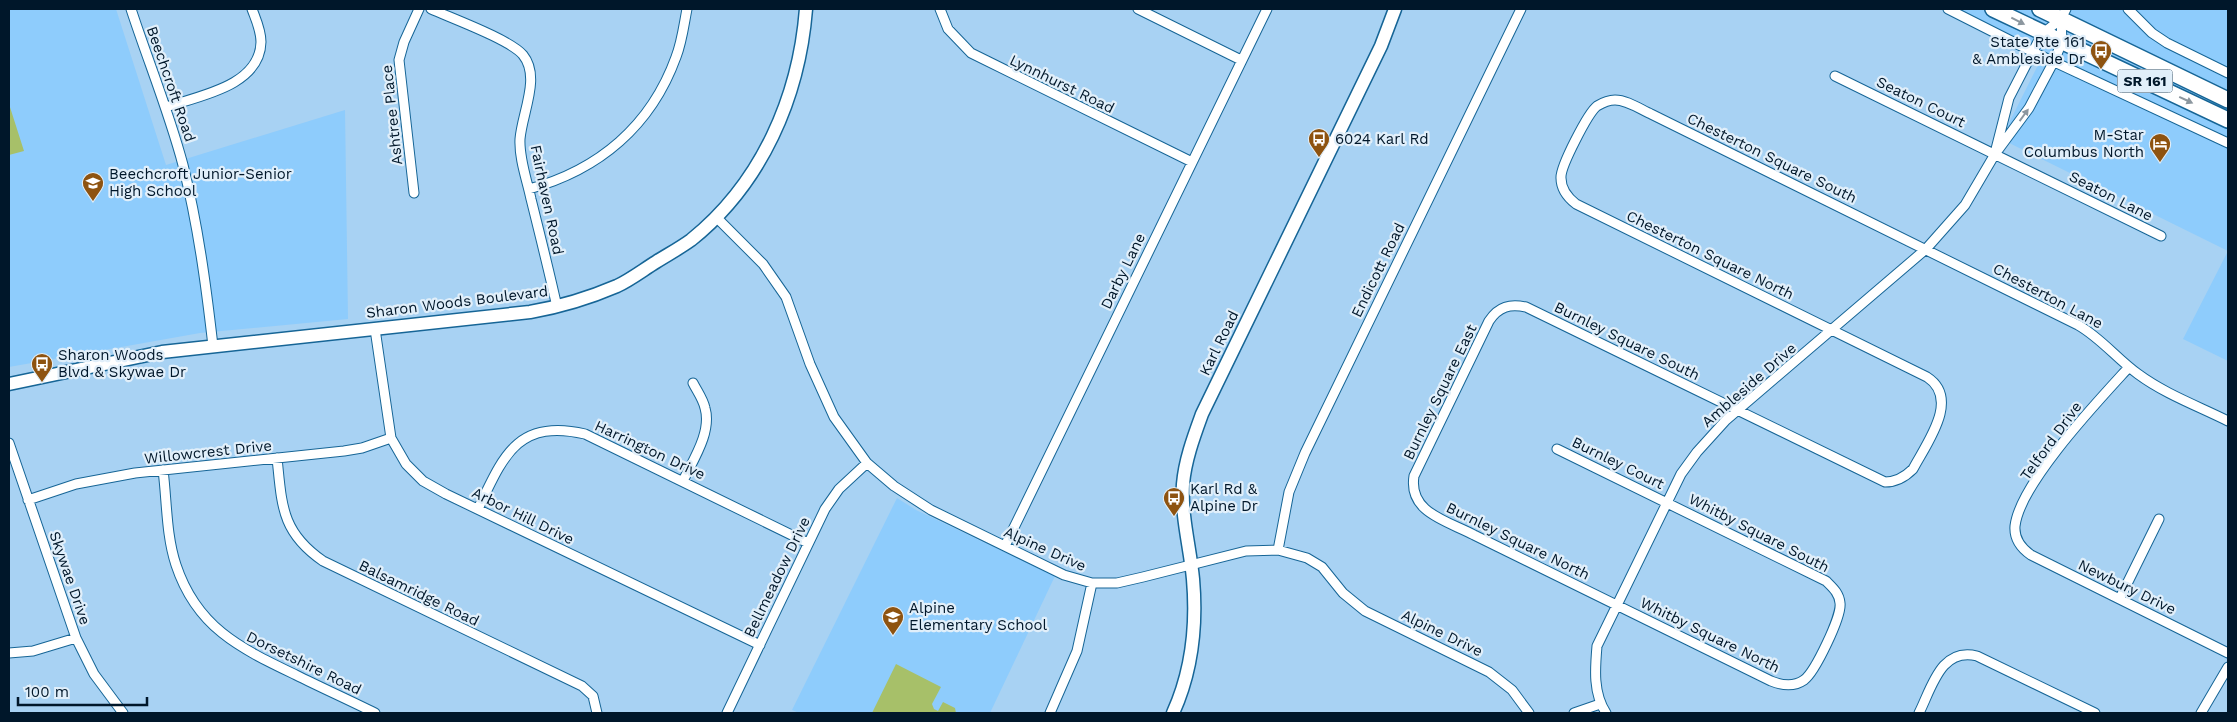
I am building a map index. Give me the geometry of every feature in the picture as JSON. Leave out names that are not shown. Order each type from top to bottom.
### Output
[{"type":"main road","name":"SR 161","points":[[1993,9],[2042,34],[2228,120]]},
{"type":"main road","name":"SR 161","points":[[2040,9],[2063,14],[2228,100]]},
{"type":"street","name":"Beechcroft Road","points":[[131,9],[166,107],[183,165],[199,238],[213,346]]},
{"type":"street","points":[[166,107],[232,84],[247,74],[257,60],[261,43],[259,26],[252,9]]},
{"type":"street","name":"Ashtree Place","points":[[414,193],[399,60],[404,42],[419,9]]},
{"type":"street","name":"Fairhaven Road","points":[[431,9],[510,44],[523,54],[531,69],[532,81],[524,111],[520,141],[529,190],[557,307]]},
{"type":"street","points":[[529,190],[552,183],[583,169],[613,148],[636,127],[659,96],[668,78],[677,55],[687,9]]},
{"type":"street","name":"Sharon Woods Boulevard","points":[[9,384],[162,352],[557,307],[618,285],[690,241],[716,217],[760,160],[788,102],[803,44],[806,9]]},
{"type":"street","name":"Lynnhurst Road","points":[[940,9],[948,29],[971,53],[1192,162]]},
{"type":"street","points":[[1138,9],[1241,60]]},
{"type":"street","name":"Darby Lane","points":[[1005,546],[1266,9]]},
{"type":"street","name":"Karl Road","points":[[1173,713],[1189,668],[1194,636],[1191,565],[1184,519],[1183,483],[1190,450],[1202,414],[1381,46],[1395,9]]},
{"type":"street","name":"Endicott Road","points":[[1278,550],[1289,492],[1305,453],[1521,9]]},
{"type":"street","points":[[1948,9],[2033,52],[2228,143]]},
{"type":"street","points":[[2128,9],[2152,33],[2167,43],[2228,73]]},
{"type":"street","name":"Ambleside Drive","points":[[1995,154],[2009,98],[2042,34],[2063,14]]},
{"type":"street","name":"Ambleside Drive","points":[[1606,713],[1600,704],[1594,675],[1598,646],[1616,605],[1682,474],[1697,452],[1726,420],[1926,249],[1964,205],[1995,154],[2029,108],[2054,62],[2062,42],[2063,14]]},
{"type":"street","name":"Seaton Court","points":[[1834,76],[1995,154]]},
{"type":"street","name":"Chesterton Square South","points":[[1576,204],[1568,198],[1560,177],[1564,166],[1596,107],[1614,100],[1624,101],[1926,249]]},
{"type":"street","name":"Seaton Lane","points":[[1995,154],[2161,236]]},
{"type":"street","name":"Chesterton Square North","points":[[1576,204],[1934,381],[1940,390],[1942,402],[1940,414],[1913,469],[1906,476],[1897,480]]},
{"type":"street","name":"Alpine Drive","points":[[716,217],[762,264],[786,297],[810,364],[834,417],[867,463],[894,486],[932,510],[1064,575],[1092,584],[1117,583],[1246,551],[1278,550],[1307,558],[1322,567],[1343,593],[1365,611],[1489,672],[1512,690],[1530,713]]},
{"type":"street","name":"Chesterton Lane","points":[[1926,249],[2086,329],[2129,367],[2164,390],[2228,421]]},
{"type":"street","name":"Burnley Square South","points":[[1502,308],[1514,305],[1526,307],[1875,478],[1885,482],[1897,480]]},
{"type":"street","name":"Burnley Square East","points":[[1414,494],[1414,476],[1490,321],[1495,313],[1502,308]]},
{"type":"street","name":"Arbor Hill Drive","points":[[376,329],[386,416],[391,438],[406,464],[423,481],[760,645]]},
{"type":"street","name":"Telford Drive","points":[[2017,541],[2015,525],[2030,491],[2055,452],[2129,367]]},
{"type":"street","points":[[683,481],[700,445],[706,427],[706,408],[693,383]]},
{"type":"street","name":"Harrington Drive","points":[[478,509],[506,455],[522,440],[542,432],[570,431],[585,434],[808,543]]},
{"type":"street","name":"Willowcrest Drive","points":[[28,500],[76,484],[164,470],[362,448],[391,438]]},
{"type":"street","name":"Skywae Drive","points":[[9,443],[76,638],[94,674],[123,713]]},
{"type":"street","name":"Burnley Court","points":[[1557,449],[1667,502]]},
{"type":"street","name":"Balsamridge Road","points":[[277,458],[286,518],[294,534],[306,550],[323,562],[582,686],[593,696],[597,713]]},
{"type":"street","name":"Bellmeadow Drive","points":[[727,713],[825,509],[839,489],[867,463]]},
{"type":"street","name":"Dorsetshire Road","points":[[164,470],[171,539],[176,564],[184,585],[212,625],[235,644],[375,713]]},
{"type":"street","name":"Burnley Square North","points":[[1414,494],[1418,504],[1427,511],[1616,605]]},
{"type":"street","name":"Whitby Square South","points":[[1667,502],[1826,581],[1837,592],[1841,604],[1838,616],[1811,673],[1803,681],[1793,684]]},
{"type":"street","points":[[2120,598],[2159,519]]},
{"type":"street","name":"Newbury Drive","points":[[2017,541],[2030,555],[2228,652]]},
{"type":"street","points":[[1050,713],[1077,651],[1092,584]]},
{"type":"street","name":"Whitby Square North","points":[[1616,605],[1770,681],[1793,684]]},
{"type":"street","points":[[9,653],[33,651],[76,638]]},
{"type":"street","points":[[1919,713],[1940,670],[1949,659],[1964,654],[1977,656],[2095,713]]},
{"type":"street","points":[[2202,713],[2228,667]]},
{"type":"street","points":[[1574,713],[1600,704]]},
{"type":"shaded area","name":"Beechcroft Junior-Senior High School","points":[[9,9],[116,9],[166,165],[345,110],[348,319],[200,333],[9,367]]},
{"type":"shaded area","points":[[1953,9],[2228,9],[2228,251],[2001,139],[2044,53]]},
{"type":"shaded area","points":[[2228,251],[2228,361],[2183,339]]},
{"type":"shaded area","points":[[897,498],[916,510],[1055,576],[990,713],[799,713],[792,710]]},
{"type":"green space","points":[[9,104],[24,151],[9,155]]},
{"type":"green space","points":[[896,664],[941,687],[932,704],[934,709],[938,711],[943,702],[955,708],[956,713],[872,713]]},
{"type":"place","name":"State Rte 161 & Ambleside Dr","points":[[2101,70]]},
{"type":"place","name":"6024 Karl Rd","points":[[1319,158]]},
{"type":"place","name":"M-Star Columbus North","points":[[2160,163]]},
{"type":"place","name":"Beechcroft Junior-Senior High School","points":[[93,202]]},
{"type":"place","name":"Sharon Woods Blvd & Skywae Dr","points":[[42,383]]},
{"type":"place","name":"Karl Rd & Alpine Dr","points":[[1174,517]]},
{"type":"place","name":"Alpine Elementary School","points":[[893,636]]}]
